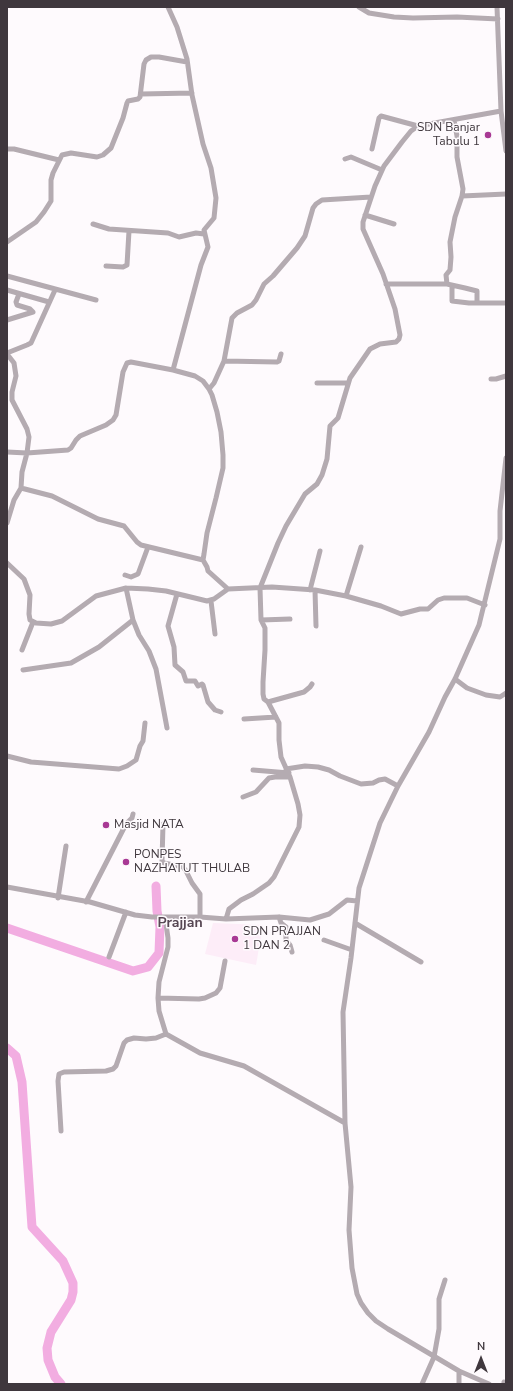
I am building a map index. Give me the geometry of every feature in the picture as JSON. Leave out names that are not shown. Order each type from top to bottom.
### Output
[{"type":"street","points":[[168,7],[177,27],[187,62],[192,93],[202,139],[211,168],[216,198],[214,218],[204,228],[204,234],[208,246],[201,265],[173,370]]},
{"type":"street","points":[[359,7],[369,13],[394,17],[498,18]]},
{"type":"street","points":[[497,7],[501,111],[506,149]]},
{"type":"street","points":[[7,242],[36,222],[51,201],[51,180],[62,155],[71,153],[97,157],[112,147],[127,103],[140,97],[144,64],[148,58],[159,57],[187,62]]},
{"type":"street","points":[[141,94],[192,93]]},
{"type":"street","points":[[372,149],[380,116],[418,126],[501,111]]},
{"type":"street","points":[[454,120],[457,136],[457,157],[463,188],[450,242],[450,270],[446,277],[452,301],[506,303]]},
{"type":"street","points":[[226,919],[229,910],[241,900],[269,884],[281,866],[299,827],[300,815],[297,798],[281,757],[278,740],[279,723],[268,702],[264,699],[262,689],[265,628],[261,620],[260,588],[286,526],[305,494],[317,484],[322,475],[327,459],[330,426],[338,418],[348,383],[359,367],[365,354],[370,349],[380,344],[396,342],[399,340],[400,335],[397,315],[363,229],[362,222],[384,166],[411,131],[418,126]]},
{"type":"street","points":[[7,149],[14,149],[59,160]]},
{"type":"street","points":[[345,159],[351,157],[382,170]]},
{"type":"street","points":[[462,196],[506,194]]},
{"type":"street","points":[[209,389],[214,383],[224,361],[232,318],[237,313],[252,305],[264,284],[274,276],[297,248],[305,236],[313,208],[316,204],[322,200],[371,197]]},
{"type":"street","points":[[365,215],[394,224]]},
{"type":"street","points":[[93,224],[109,229],[168,233],[178,237],[196,233],[204,234]]},
{"type":"street","points":[[106,266],[123,268],[127,265],[129,231]]},
{"type":"street","points":[[7,276],[96,300]]},
{"type":"street","points":[[386,284],[449,285],[476,290],[477,303]]},
{"type":"street","points":[[7,290],[49,302]]},
{"type":"street","points":[[7,523],[14,500],[21,488],[22,472],[27,453],[29,433],[12,400],[12,392],[16,376],[14,363],[7,354],[31,343],[55,290]]},
{"type":"street","points":[[7,320],[33,312],[30,309],[17,305],[16,302],[19,294]]},
{"type":"street","points":[[224,361],[277,362],[279,361],[281,354]]},
{"type":"street","points":[[7,452],[27,453],[68,450],[80,436],[106,425],[113,420],[117,410],[123,372],[127,363],[131,362],[173,370],[195,376],[209,389],[217,412],[223,455],[222,468],[207,533],[203,560],[208,571],[228,589]]},
{"type":"street","points":[[491,379],[506,376]]},
{"type":"street","points":[[317,383],[348,383]]},
{"type":"street","points":[[489,1384],[459,1371],[400,1337],[376,1321],[361,1303],[357,1294],[352,1263],[350,1230],[350,1177],[345,1123],[342,1012],[352,950],[357,901],[362,878],[380,823],[398,786],[430,732],[479,625],[485,605],[500,539],[500,511],[506,458]]},
{"type":"street","points":[[21,488],[52,496],[94,517],[124,526],[139,543],[148,547],[203,560]]},
{"type":"street","points":[[125,575],[131,576],[138,574],[148,547]]},
{"type":"street","points":[[346,596],[361,547]]},
{"type":"street","points":[[316,626],[312,590],[320,551]]},
{"type":"street","points":[[7,563],[24,579],[26,583],[30,596],[30,620],[33,622],[51,624],[62,621],[96,596],[126,588],[148,589],[203,601],[211,601],[228,589],[272,587],[312,590],[346,596],[376,604],[401,614],[420,609],[428,609],[436,601],[444,598],[467,598],[485,605]]},
{"type":"street","points":[[126,588],[133,620],[139,635],[149,651],[156,669],[167,728]]},
{"type":"street","points":[[176,594],[168,626],[174,647],[175,665],[183,672],[186,681],[195,681],[198,686],[202,684],[204,685],[208,702],[215,710],[220,712]]},
{"type":"street","points":[[211,601],[215,634]]},
{"type":"street","points":[[261,620],[290,619]]},
{"type":"street","points":[[23,670],[71,663],[99,646],[133,620]]},
{"type":"street","points":[[22,650],[33,622]]},
{"type":"street","points":[[455,679],[467,688],[486,695],[500,697],[506,693]]},
{"type":"street","points":[[268,702],[304,692],[312,684]]},
{"type":"street","points":[[244,719],[276,718]]},
{"type":"street","points":[[7,756],[31,762],[119,769],[136,760],[143,741],[145,723]]},
{"type":"street","points":[[243,797],[256,792],[270,778],[306,766],[329,770],[361,784],[373,783],[382,779],[398,786]]},
{"type":"street","points":[[253,770],[288,773]]},
{"type":"street","points":[[86,902],[126,824],[132,818],[133,814]]},
{"type":"street","points":[[163,824],[162,861],[164,863],[183,867],[186,871],[200,894],[200,917]]},
{"type":"street","points":[[58,898],[66,846]]},
{"type":"street","points":[[7,888],[86,902],[152,917],[200,917],[226,919],[279,917],[310,920],[329,914],[347,900],[351,899],[357,901]]},
{"type":"street","points":[[109,957],[126,912]]},
{"type":"street","points":[[163,917],[168,938],[168,947],[159,982],[158,998],[159,1011],[166,1034],[200,1054],[244,1066],[345,1123]]},
{"type":"street","points":[[279,917],[281,923],[286,927],[286,940],[290,945],[292,952]]},
{"type":"street","points":[[355,923],[421,962]]},
{"type":"street","points":[[324,940],[352,950]]},
{"type":"street","points":[[158,998],[199,999],[216,993],[220,988],[225,961]]},
{"type":"street","points":[[61,1131],[58,1081],[59,1074],[64,1072],[106,1071],[113,1069],[116,1066],[124,1043],[127,1040],[134,1038],[156,1038],[166,1034]]},
{"type":"street","points":[[422,1384],[434,1357],[439,1329],[439,1299],[445,1280]]},
{"type":"street","points":[[459,1371],[459,1384]]},
{"type":"shaded area","name":"SDN PRAJJAN 1 DAN 2","points":[[213,923],[263,925],[256,965],[205,954]]},
{"type":"waterway","points":[[7,928],[133,971],[148,967],[159,953],[160,927],[157,911],[156,886]]},
{"type":"waterway","points":[[7,1048],[16,1056],[22,1082],[32,1227],[63,1261],[73,1283],[71,1300],[51,1332],[47,1348],[48,1360],[55,1377],[61,1384]]},
{"type":"place","name":"SDN Banjar Tabulu 1","points":[[488,135]]},
{"type":"place","name":"Masjid NATA","points":[[106,825]]},
{"type":"place","name":"PONPES NAZHATUT THULAB","points":[[126,862]]},
{"type":"place","name":"SDN PRAJJAN 1 DAN 2","points":[[235,939]]},
{"type":"district","name":"Prajjan","points":[[180,924]]}]
